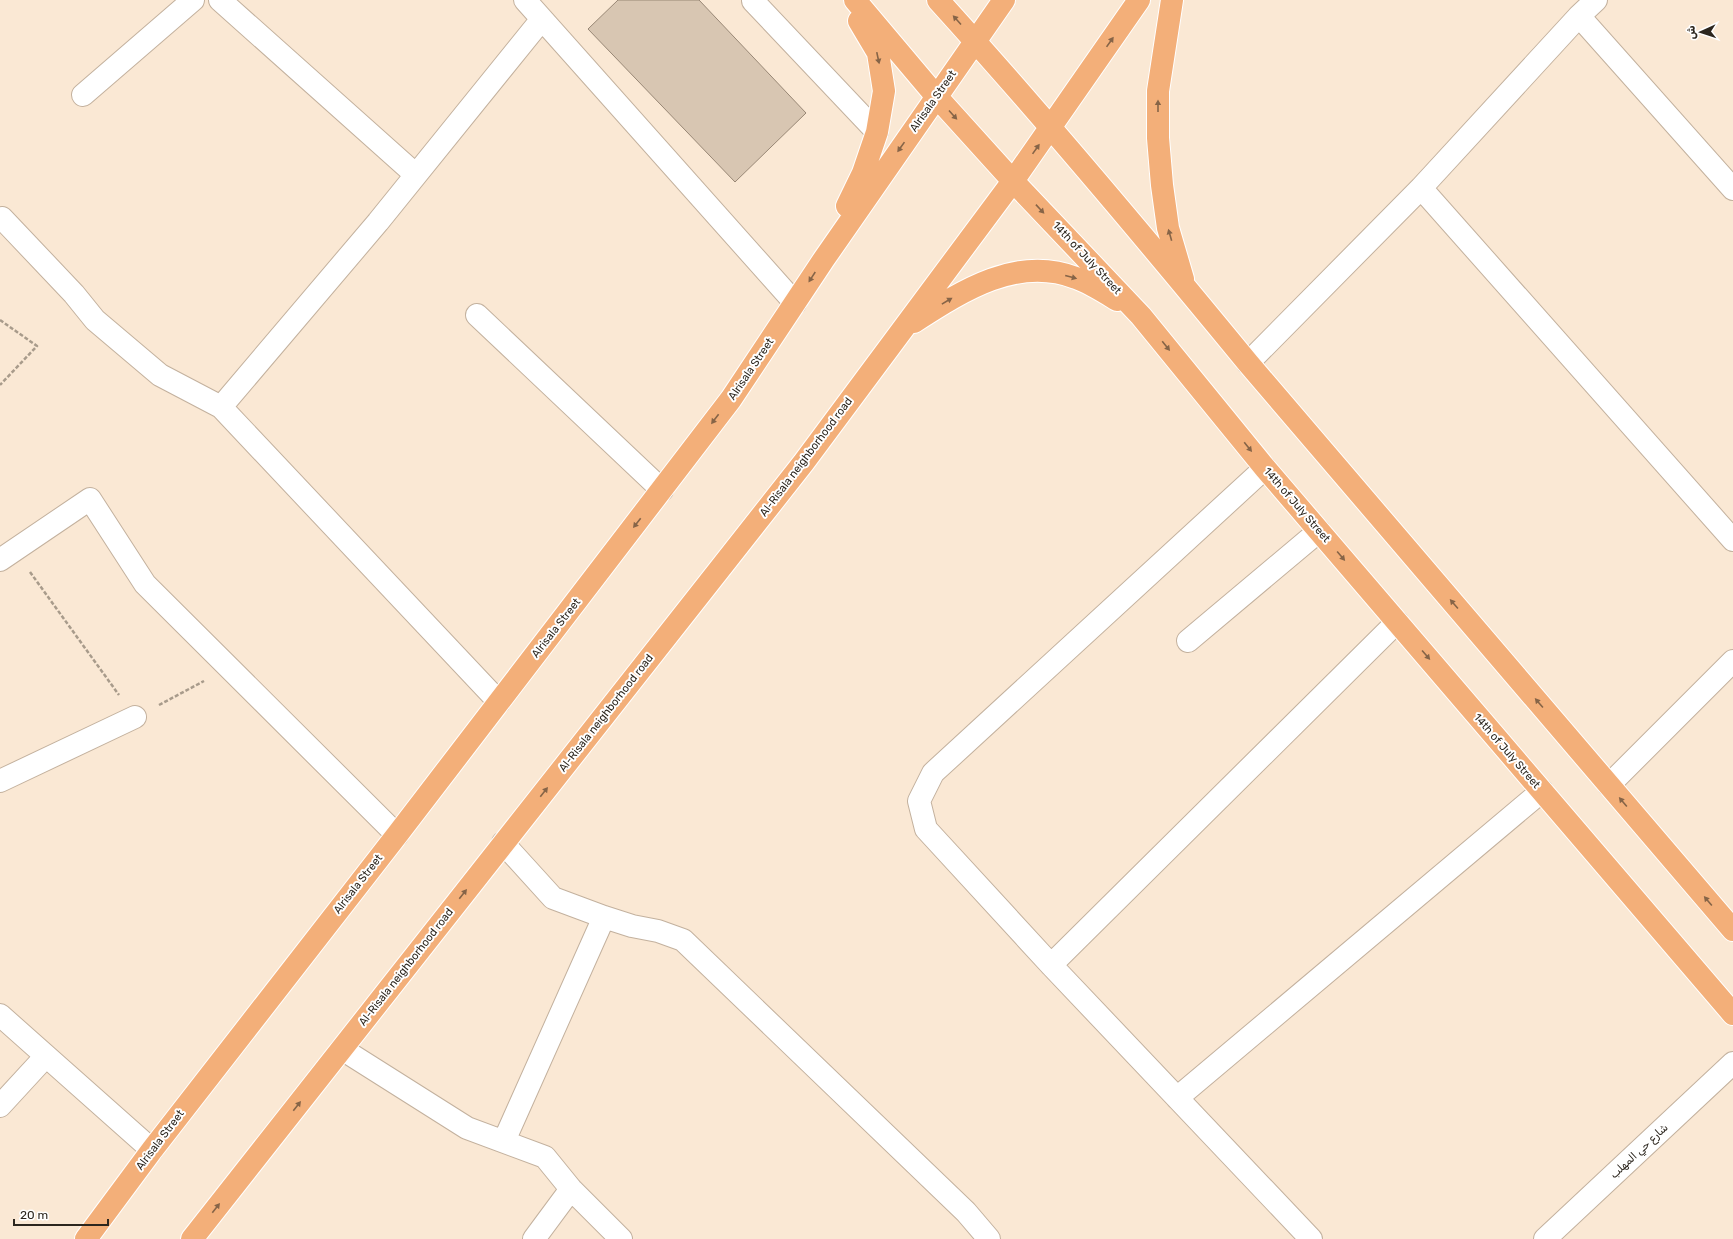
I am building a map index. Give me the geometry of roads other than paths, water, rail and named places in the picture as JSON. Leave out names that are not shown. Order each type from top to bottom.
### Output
[{"type":"main road","points":[[824,259],[863,173],[877,132],[884,91],[878,53],[865,29],[845,0]]},
{"type":"main road","name":"14th of July Street","points":[[855,0],[936,96],[1013,181],[1141,316],[1265,468],[1733,1014]]},
{"type":"main road","points":[[938,0],[1050,128],[1185,286],[1248,363],[1733,930]]},
{"type":"main road","name":"Alrisala Street","points":[[86,1239],[152,1150],[397,835],[731,399],[824,259],[1004,0]]},
{"type":"main road","points":[[1013,181],[1139,0]]},
{"type":"main road","points":[[1172,0],[1158,91],[1158,138],[1162,185],[1168,228],[1185,286]]},
{"type":"main road","name":"Al-Risala neighborhood road","points":[[192,1239],[804,462],[1013,181]]},
{"type":"main road","points":[[903,329],[949,300],[980,283],[1003,275],[1024,271],[1049,271],[1076,278],[1105,292],[1141,316]]},
{"type":"street","points":[[83,95],[193,0]]},
{"type":"street","points":[[220,0],[416,175]]},
{"type":"street","points":[[525,0],[794,303]]},
{"type":"street","points":[[1248,363],[1421,188],[1579,16],[1596,0]]},
{"type":"street","points":[[753,1],[877,132]]},
{"type":"street","points":[[1579,16],[1733,188]]},
{"type":"street","points":[[221,407],[416,175],[542,19]]},
{"type":"street","points":[[1421,188],[1733,540]]},
{"type":"street","points":[[2,218],[101,325],[160,375],[221,407],[499,702]]},
{"type":"street","points":[[477,315],[662,490]]},
{"type":"street","points":[[1265,468],[933,773],[919,800],[926,829],[1051,965],[1311,1239]]},
{"type":"street","points":[[7,556],[90,500],[145,584],[397,835]]},
{"type":"street","points":[[1188,641],[1319,531]]},
{"type":"street","points":[[1051,965],[1397,622]]},
{"type":"street","points":[[1609,785],[1733,661]]},
{"type":"street","points":[[0,781],[135,717]]},
{"type":"street","points":[[1177,1098],[1542,791]]},
{"type":"street","points":[[503,843],[553,898],[604,917],[632,926],[658,931],[683,940],[966,1212],[989,1239]]},
{"type":"street","points":[[504,1141],[604,917]]},
{"type":"street","points":[[0,1015],[152,1150]]},
{"type":"street","points":[[342,1049],[467,1128],[545,1157],[572,1189],[621,1239]]},
{"type":"street","points":[[0,1106],[46,1056]]},
{"type":"street","name":"شارع حي المهلب","points":[[1559,1235],[1733,1063]]},
{"type":"street","points":[[534,1239],[572,1189]]}]
